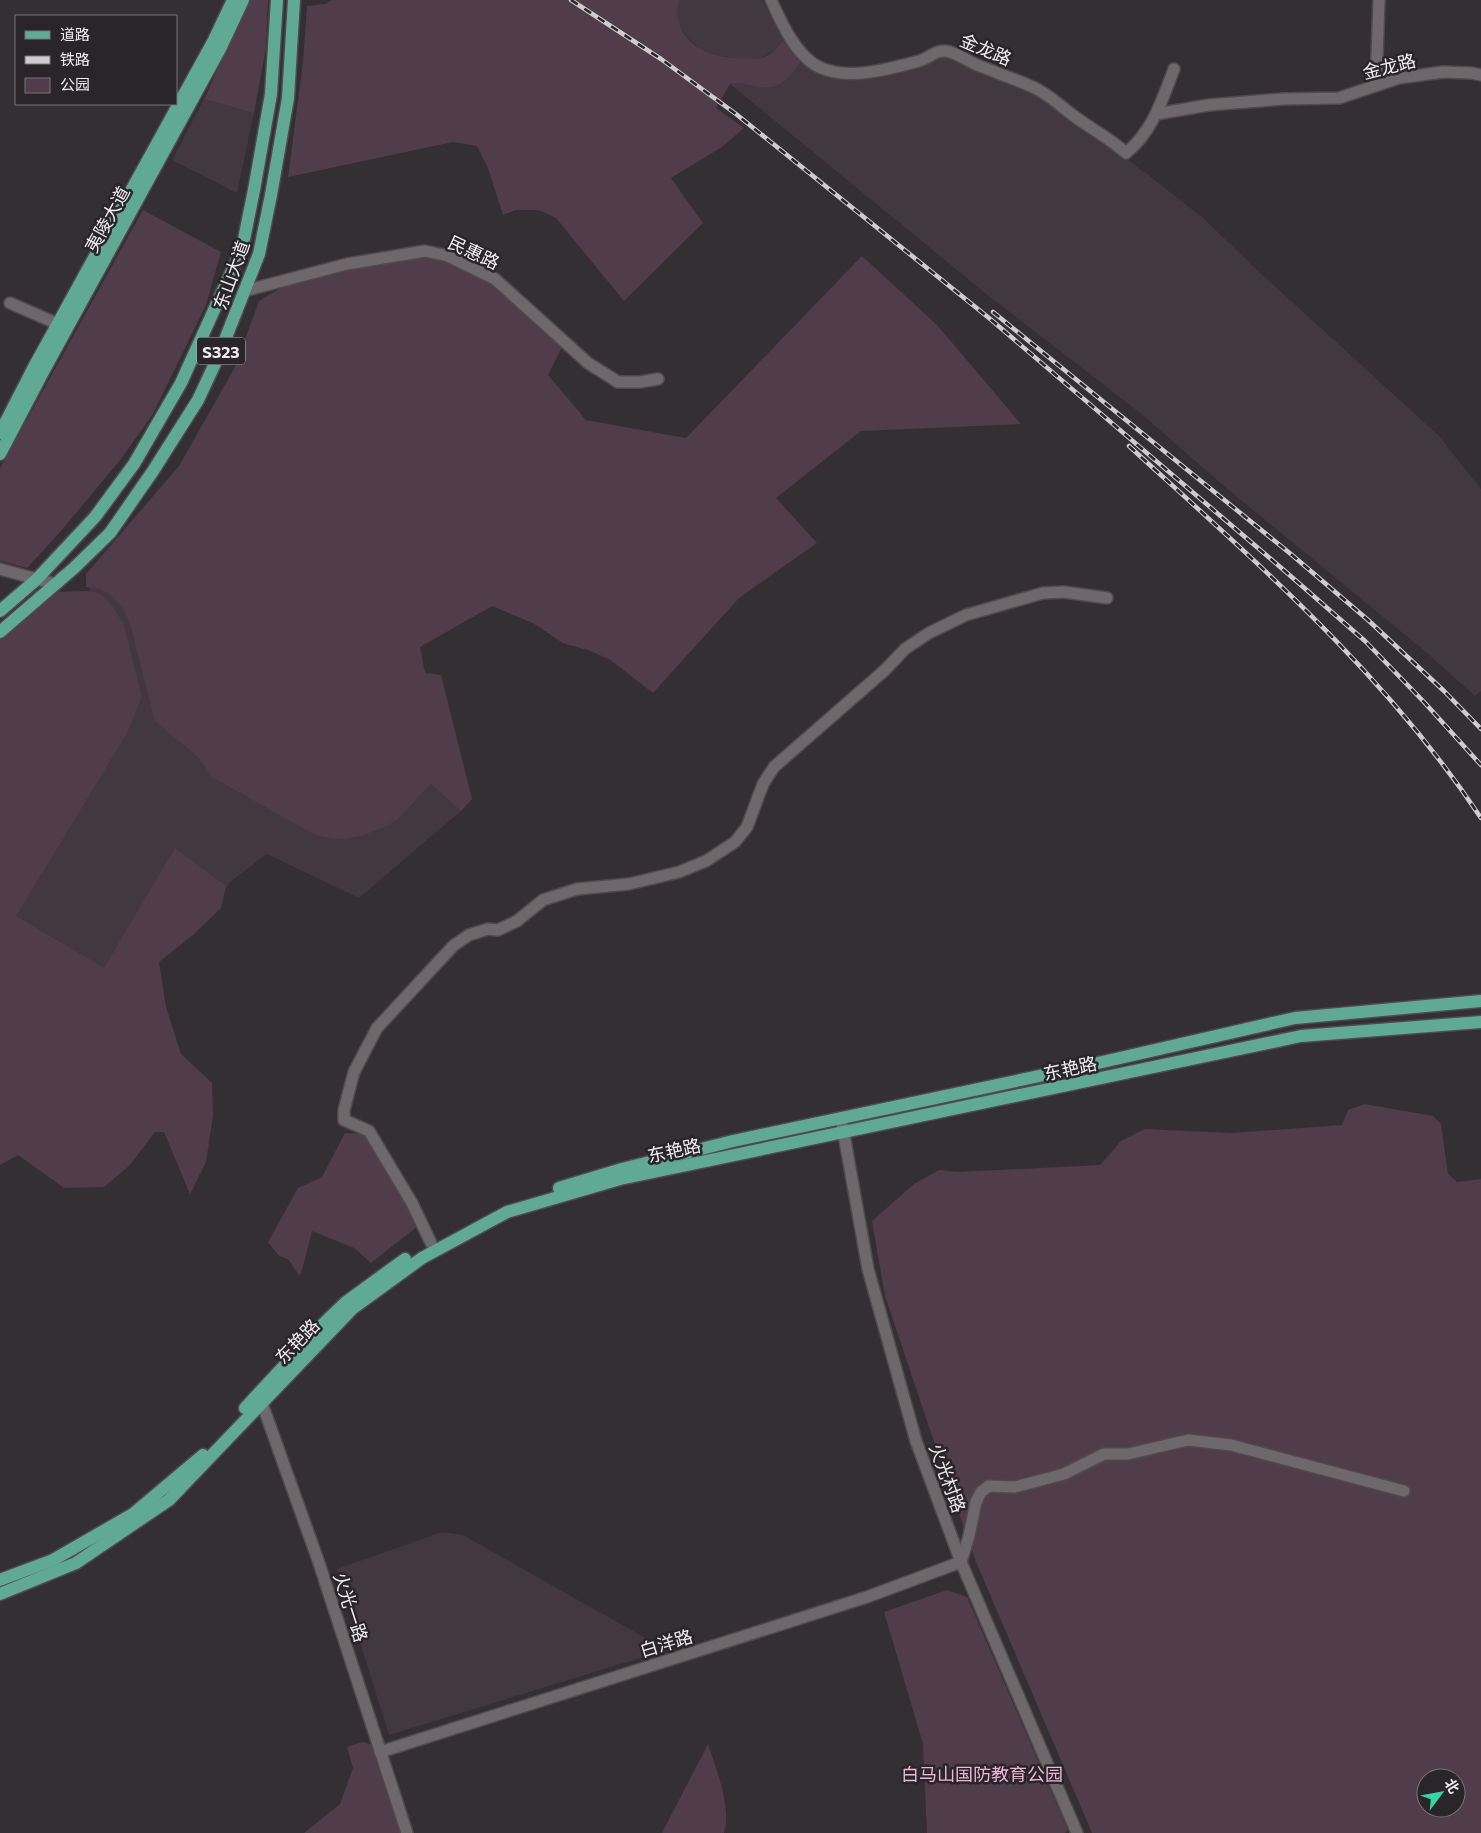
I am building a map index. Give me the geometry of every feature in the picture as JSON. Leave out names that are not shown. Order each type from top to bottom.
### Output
[{"type":"main road","name":"夷陵大道","points":[[0,433],[208,51],[233,0]]},
{"type":"main road","name":"夷陵大道","points":[[0,454],[221,46],[243,0]]},
{"type":"main road","name":"东山大道","points":[[0,611],[33,582],[95,517],[134,464],[181,383],[242,249],[271,94],[277,0]]},
{"type":"main road","name":"东山大道","points":[[0,632],[110,533],[153,472],[198,400],[219,355],[259,254],[288,98],[294,0]]},
{"type":"main road","name":"东艳路","points":[[0,1594],[76,1563],[169,1500],[321,1326],[346,1302],[418,1250],[502,1206],[622,1169],[733,1141],[1063,1071],[1295,1018],[1481,1001]]},
{"type":"main road","name":"东艳路","points":[[0,1580],[53,1560],[133,1514],[204,1454],[352,1308],[422,1258],[507,1212],[620,1179],[1300,1036],[1481,1022]]},
{"type":"street","name":"金龙路","points":[[771,0],[793,42],[818,67],[845,74],[895,67],[923,59],[932,53],[950,52],[974,64],[1038,90],[1107,137],[1126,153],[1146,133],[1156,114],[1174,69]]},
{"type":"street","points":[[1376,85],[1379,0]]},
{"type":"street","name":"金龙路","points":[[1156,114],[1209,105],[1273,99],[1339,98],[1399,78],[1443,72],[1481,75]]},
{"type":"street","name":"民惠路","points":[[244,291],[347,264],[425,251],[448,256],[495,279],[588,363],[618,382],[640,382],[658,379]]},
{"type":"street","points":[[10,303],[58,324]]},
{"type":"street","points":[[0,569],[33,582]]},
{"type":"street","points":[[0,577],[52,587]]},
{"type":"street","points":[[431,1243],[412,1203],[369,1131],[344,1120],[344,1110],[354,1072],[378,1028],[454,945],[469,934],[488,929],[498,930],[510,924],[543,900],[577,889],[629,884],[679,872],[706,861],[735,842],[748,827],[763,784],[774,767],[885,670],[905,649],[929,633],[966,615],[1043,593],[1064,592],[1107,598]]},
{"type":"street","name":"火光村路","points":[[841,1118],[868,1269],[916,1441],[961,1562],[1077,1833]]},
{"type":"street","name":"火光一路","points":[[260,1398],[319,1563],[407,1833]]},
{"type":"street","points":[[961,1562],[972,1526],[976,1502],[980,1492],[989,1486],[1015,1487],[1064,1474],[1104,1454],[1128,1454],[1188,1440],[1231,1445],[1404,1491]]},
{"type":"street","name":"白洋路","points":[[380,1752],[867,1597],[961,1562]]},
{"type":"shaded area","points":[[680,0],[762,0],[783,40],[776,49],[762,58],[739,59],[716,55],[700,49],[686,36],[677,23],[677,7]]},
{"type":"shaded area","points":[[941,56],[1041,96],[1121,154],[1202,217],[1256,269],[1438,435],[1481,489],[1481,691],[1475,696],[1427,653],[1224,486],[1139,412],[990,297],[730,84],[741,82],[754,86],[790,76],[801,62],[819,75],[852,79]]},
{"type":"shaded area","points":[[204,99],[254,113],[237,193],[172,160]]},
{"type":"shaded area","points":[[288,503],[609,659],[588,650],[563,643],[533,623],[492,606],[420,647],[425,673],[441,675],[472,799],[461,811],[359,898],[267,854],[230,882],[193,935],[168,942],[136,975],[0,971],[0,740],[84,648],[91,569]]},
{"type":"shaded area","points":[[442,1532],[463,1535],[656,1644],[660,1652],[389,1735],[337,1569]]},
{"type":"green space","points":[[249,0],[268,0],[266,48],[254,113],[204,99]]},
{"type":"green space","points":[[332,0],[680,0],[677,14],[681,28],[689,40],[701,49],[725,57],[761,58],[771,53],[783,40],[801,62],[787,79],[776,86],[763,87],[740,83],[730,84],[716,108],[744,128],[722,147],[671,178],[703,223],[624,301],[556,218],[539,210],[516,210],[503,215],[488,168],[477,146],[453,142],[288,177],[303,62],[307,6],[325,4]]},
{"type":"green space","points":[[143,210],[221,252],[206,305],[153,414],[121,459],[61,531],[27,568],[0,561],[0,468]]},
{"type":"green space","points":[[425,251],[495,279],[565,341],[548,375],[586,420],[686,438],[862,256],[937,325],[1021,424],[861,431],[776,498],[817,543],[739,598],[653,693],[609,659],[588,650],[563,643],[533,623],[492,606],[420,647],[425,673],[441,675],[472,799],[461,811],[431,784],[397,820],[382,828],[361,836],[341,839],[317,836],[212,777],[199,758],[155,721],[130,624],[122,607],[110,594],[100,589],[86,587],[86,574],[179,466],[235,367],[259,301],[299,277]]},
{"type":"green space","points":[[86,591],[98,593],[107,600],[124,625],[142,697],[127,733],[16,916],[104,968],[175,848],[226,886],[221,908],[193,935],[159,962],[166,1007],[181,1054],[212,1083],[213,1116],[206,1162],[190,1194],[164,1132],[155,1132],[129,1166],[104,1187],[64,1188],[18,1155],[0,1165],[0,635],[49,592]]},
{"type":"green space","points":[[1365,1104],[1433,1116],[1441,1124],[1448,1174],[1457,1182],[1481,1179],[1481,1833],[1092,1833],[976,1562],[885,1296],[872,1221],[914,1184],[939,1170],[958,1172],[1100,1165],[1121,1141],[1145,1129],[1231,1133],[1342,1125],[1348,1110]]},
{"type":"green space","points":[[345,1133],[367,1134],[418,1226],[371,1263],[354,1248],[312,1231],[301,1274],[299,1275],[288,1259],[279,1256],[268,1242],[298,1188],[322,1177]]},
{"type":"green space","name":"白马山国防教育公园","points":[[947,1590],[967,1597],[1068,1830],[1065,1833],[927,1833],[923,1744],[884,1612]]},
{"type":"green space","points":[[363,1742],[373,1745],[402,1833],[304,1833],[340,1804],[353,1768],[347,1747]]},
{"type":"green space","points":[[708,1744],[725,1800],[726,1823],[724,1833],[662,1833]]},
{"type":"railway","points":[[571,0],[661,59],[736,114],[989,318],[1365,641],[1481,765]]},
{"type":"railway","points":[[993,312],[1292,555],[1368,620],[1444,691],[1481,729]]},
{"type":"railway","points":[[1129,446],[1271,577],[1361,667],[1443,765],[1481,818]]}]
